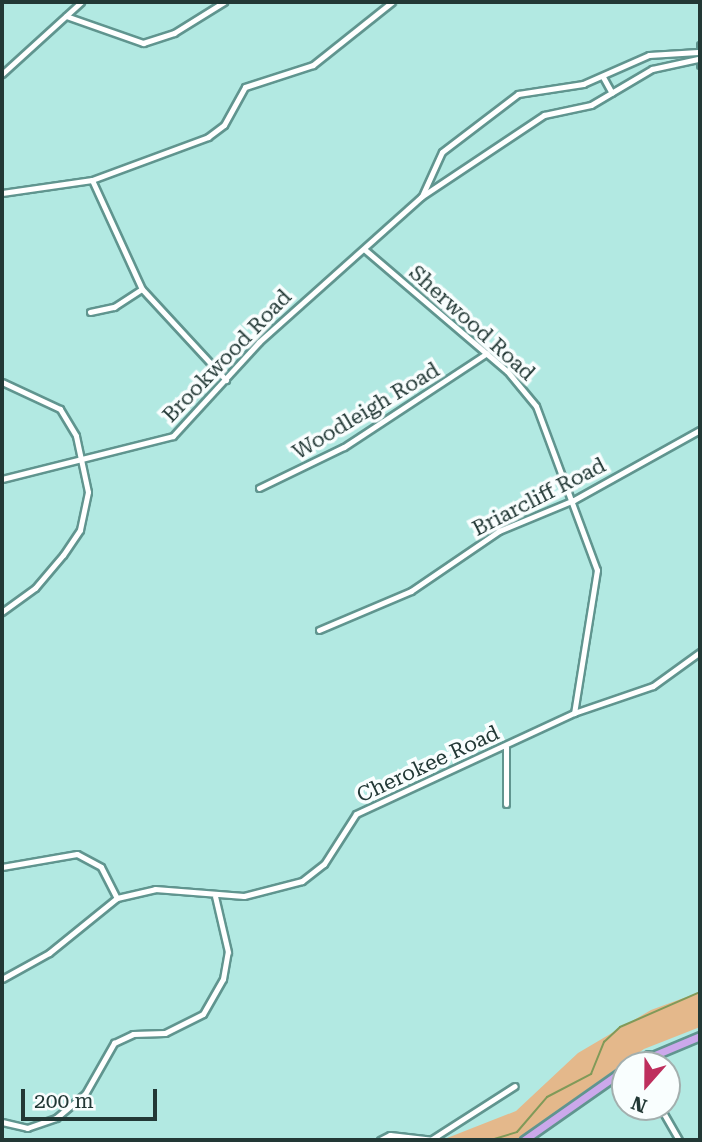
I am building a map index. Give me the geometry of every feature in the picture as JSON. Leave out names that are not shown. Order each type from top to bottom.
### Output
[{"type":"main road","points":[[657,1051],[700,1036]]},
{"type":"main road","points":[[524,1140],[611,1079]]},
{"type":"street","points":[[2,74],[81,2]]},
{"type":"street","points":[[66,16],[144,43],[174,33],[225,2]]},
{"type":"street","points":[[2,193],[92,180],[218,132],[245,87],[313,65],[393,2]]},
{"type":"street","points":[[421,197],[442,152],[518,94],[603,76],[649,55],[699,55]]},
{"type":"street","name":"Brookwood Road","points":[[2,480],[82,462],[173,436],[319,285],[364,249],[421,197],[544,116],[612,93],[652,69],[699,55]]},
{"type":"street","points":[[603,76],[612,93]]},
{"type":"street","points":[[92,180],[142,289],[226,380]]},
{"type":"street","name":"Sherwood Road","points":[[364,249],[528,392],[593,550],[597,586],[574,713]]},
{"type":"street","points":[[90,312],[114,307],[142,289]]},
{"type":"street","name":"Woodleigh Road","points":[[259,488],[344,447],[486,353]]},
{"type":"street","points":[[2,382],[60,409],[76,436],[88,492],[80,530],[35,589],[2,612]]},
{"type":"street","name":"Briarcliff Road","points":[[319,630],[411,591],[499,531],[574,500],[700,430]]},
{"type":"street","name":"Cherokee Road","points":[[2,979],[49,953],[117,898],[155,889],[215,896],[263,894],[303,881],[324,864],[356,814],[506,747],[574,713],[653,686],[700,652]]},
{"type":"street","points":[[506,747],[506,804]]},
{"type":"street","points":[[2,867],[77,854],[101,867],[117,898]]},
{"type":"street","points":[[2,1122],[27,1128],[56,1118],[85,1094],[114,1043],[133,1034],[165,1033],[203,1014],[220,986],[228,952],[215,896]]},
{"type":"street","points":[[380,1140],[433,1140],[515,1086]]},
{"type":"street","points":[[668,1121],[679,1140]]},
{"type":"shaded area","points":[[700,992],[700,1027],[641,1051],[611,1051],[611,1072],[516,1140],[442,1140],[516,1111],[578,1053],[651,1010]]},
{"type":"waterway","points":[[491,1140],[517,1132],[547,1097],[591,1074],[604,1042],[620,1027],[700,992]]}]
